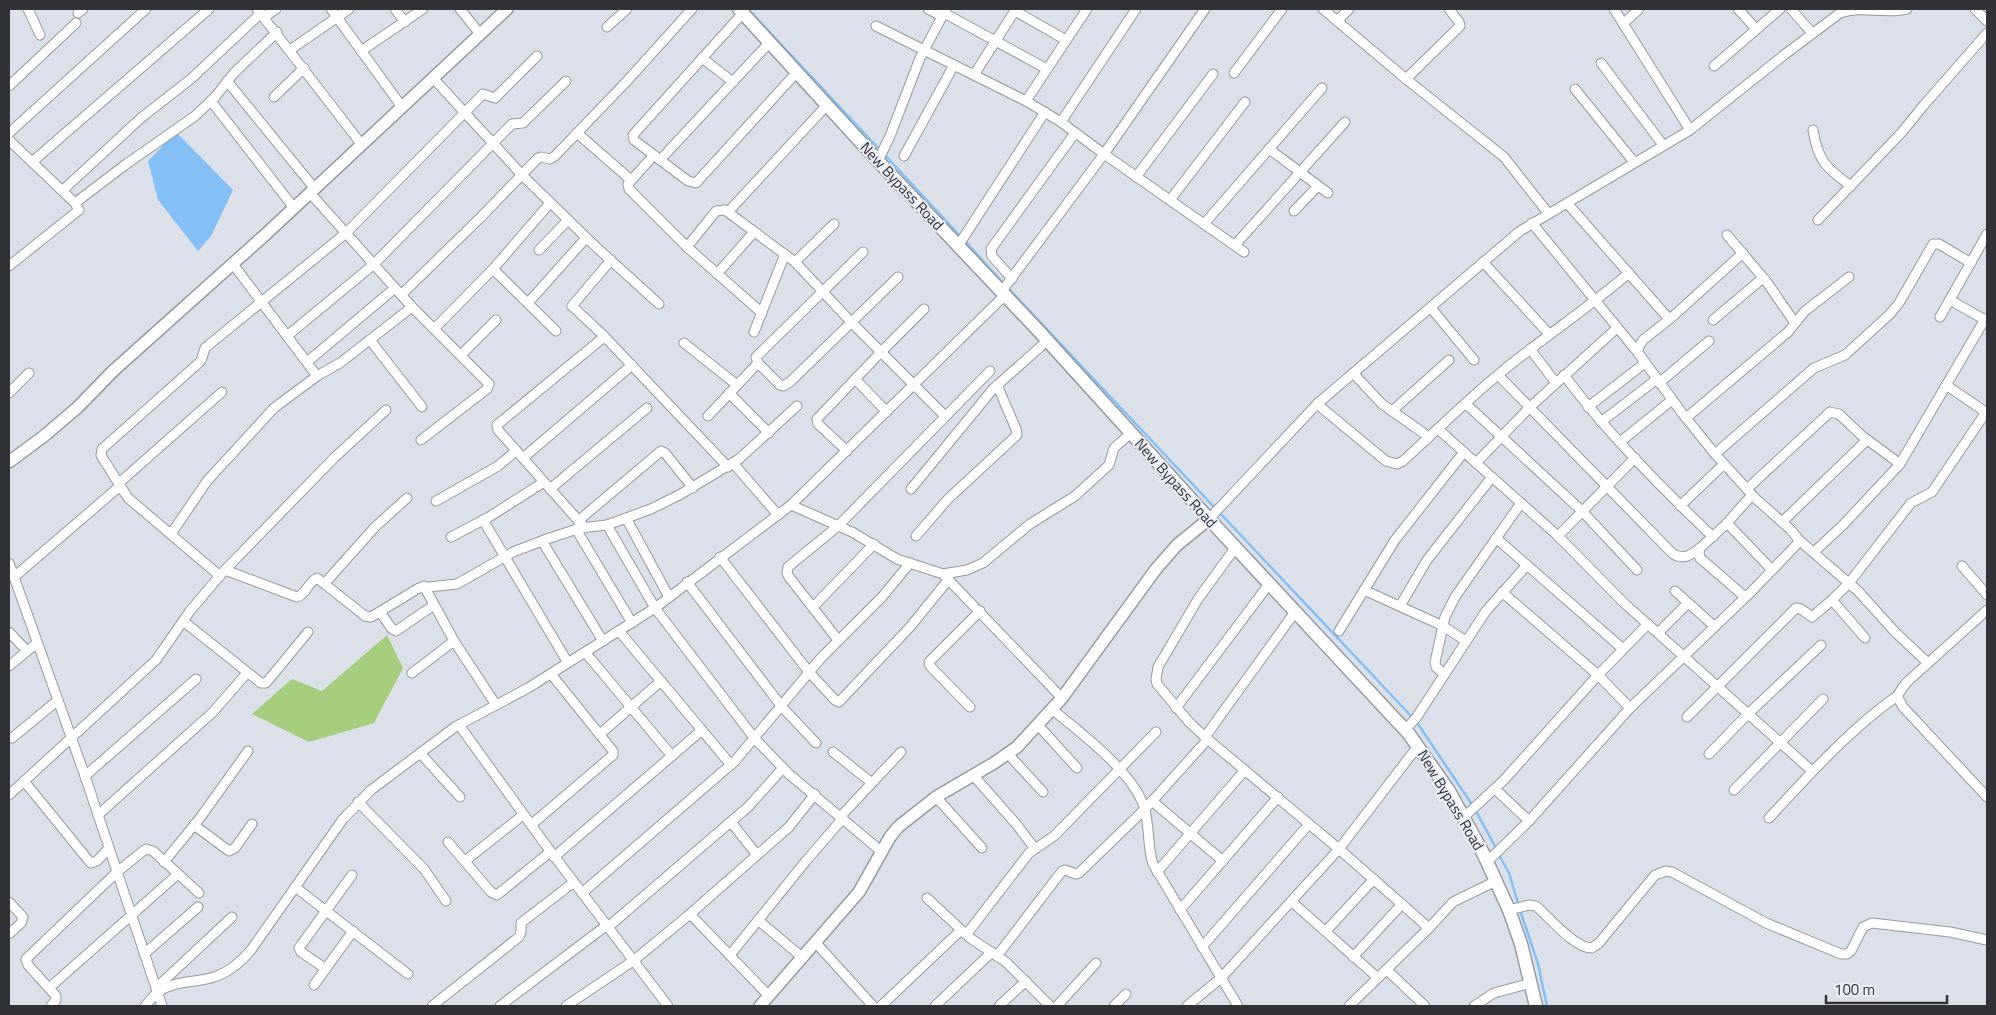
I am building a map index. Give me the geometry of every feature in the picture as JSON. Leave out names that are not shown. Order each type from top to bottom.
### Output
[{"type":"main road","name":"New Bypass Road","points":[[741,11],[827,105],[881,154],[1006,287],[1048,340],[1131,433],[1215,513],[1235,548],[1296,612],[1410,724],[1418,746],[1469,812],[1495,856],[1496,881],[1521,944],[1536,1006]]},
{"type":"street","points":[[28,9],[40,35]]},
{"type":"street","points":[[9,132],[146,9]]},
{"type":"street","points":[[32,162],[209,9]]},
{"type":"street","points":[[62,191],[141,118],[192,78],[261,13],[276,9]]},
{"type":"street","points":[[330,9],[402,107]]},
{"type":"street","points":[[290,50],[349,9]]},
{"type":"street","points":[[395,9],[405,22]]},
{"type":"street","points":[[361,50],[423,9]]},
{"type":"street","points":[[460,9],[480,34]]},
{"type":"street","points":[[9,462],[77,408],[113,371],[294,208],[507,9]]},
{"type":"street","points":[[607,27],[627,9]]},
{"type":"street","points":[[307,362],[398,291],[541,156],[547,159],[553,158],[692,9]]},
{"type":"street","points":[[928,9],[944,12],[1047,69]]},
{"type":"street","points":[[1026,101],[1087,9]]},
{"type":"street","points":[[1061,122],[1136,9]]},
{"type":"street","points":[[157,991],[176,984],[213,978],[233,968],[251,950],[343,819],[358,802],[387,777],[459,725],[551,674],[620,632],[655,608],[791,505],[887,412],[1006,287],[1104,154],[1205,9]]},
{"type":"street","points":[[1234,73],[1282,9]]},
{"type":"street","points":[[1323,9],[1406,79],[1504,157],[1548,214]]},
{"type":"street","points":[[1337,21],[1349,9]]},
{"type":"street","points":[[1406,79],[1460,26],[1449,9]]},
{"type":"street","points":[[1614,9],[1690,130]]},
{"type":"street","points":[[1623,24],[1640,9]]},
{"type":"street","points":[[1738,9],[1756,30]]},
{"type":"street","points":[[1714,66],[1780,9]]},
{"type":"street","points":[[1791,9],[1812,33]]},
{"type":"street","points":[[760,1006],[859,892],[898,827],[936,796],[1008,754],[1053,710],[1156,569],[1178,545],[1215,513],[1317,404],[1483,262],[1532,223],[1663,144],[1690,130],[1840,13],[1849,9],[1892,11],[1907,9]]},
{"type":"street","points":[[1975,9],[1987,21]]},
{"type":"street","points":[[974,75],[1015,10],[1066,40]]},
{"type":"street","points":[[741,11],[633,135],[634,140],[688,181],[696,183],[797,72]]},
{"type":"street","points":[[881,154],[924,50],[944,12]]},
{"type":"street","points":[[261,13],[362,145]]},
{"type":"street","points":[[9,86],[76,23]]},
{"type":"street","points":[[876,26],[1045,112],[1244,252]]},
{"type":"street","points":[[75,203],[125,164],[181,126],[211,101],[226,81],[277,32]]},
{"type":"street","points":[[1818,220],[1902,132],[1987,33]]},
{"type":"street","points":[[762,313],[687,247],[629,189],[628,184],[733,82],[770,42]]},
{"type":"street","points":[[537,56],[495,98],[483,94],[346,233],[205,348],[201,361],[102,449],[100,455],[128,498],[222,573],[297,597],[317,578],[365,616],[371,617],[414,590],[424,586],[457,584],[504,557],[542,540],[580,526],[607,525],[651,509],[693,488],[730,465],[769,433],[797,406]]},
{"type":"street","points":[[702,58],[733,82]]},
{"type":"street","points":[[1601,63],[1663,144]]},
{"type":"street","points":[[904,156],[954,65]]},
{"type":"street","points":[[274,97],[304,68]]},
{"type":"street","points":[[1136,176],[1213,74]]},
{"type":"street","points":[[433,78],[492,145],[586,238],[659,304]]},
{"type":"street","points":[[226,81],[373,265],[412,307],[488,382],[489,386],[421,440]]},
{"type":"street","points":[[287,336],[373,265],[514,122],[521,124],[566,81]]},
{"type":"street","points":[[1204,224],[1322,88]]},
{"type":"street","points":[[1575,89],[1634,162]]},
{"type":"street","points":[[211,101],[294,208]]},
{"type":"street","points":[[1170,200],[1245,102]]},
{"type":"street","points":[[728,212],[827,105]]},
{"type":"street","points":[[962,241],[1045,112]]},
{"type":"street","points":[[1235,245],[1345,122]]},
{"type":"street","points":[[1813,130],[1816,148],[1824,164],[1851,186]]},
{"type":"street","points":[[1006,287],[992,256],[991,249],[1075,132]]},
{"type":"street","points":[[577,133],[631,180]]},
{"type":"street","points":[[9,140],[79,208],[78,212],[9,266]]},
{"type":"street","points":[[1269,149],[1328,193]]},
{"type":"street","points":[[1294,211],[1318,186]]},
{"type":"street","points":[[435,328],[493,269],[550,203]]},
{"type":"street","points":[[1567,203],[1669,319]]},
{"type":"street","points":[[687,247],[716,211],[722,209],[728,212],[794,262],[945,416]]},
{"type":"street","points":[[539,250],[568,220]]},
{"type":"street","points":[[1532,223],[1639,354],[1672,400],[1715,454],[1750,492],[1800,541],[1848,583],[1928,663]]},
{"type":"street","points":[[794,262],[834,224]]},
{"type":"street","points":[[717,274],[754,232]]},
{"type":"street","points":[[1727,234],[1764,278],[1795,323]]},
{"type":"street","points":[[1940,317],[1987,234]]},
{"type":"street","points":[[528,303],[586,238]]},
{"type":"street","points":[[1715,454],[1814,368],[1845,355],[1890,314],[1902,299],[1934,244],[1939,244],[1971,262]]},
{"type":"street","points":[[863,252],[756,357],[758,363],[780,385],[786,385],[898,277]]},
{"type":"street","points":[[1639,354],[1638,348],[1643,340],[1743,253]]},
{"type":"street","points":[[754,332],[785,254]]},
{"type":"street","points":[[611,260],[572,306],[603,335],[778,515]]},
{"type":"street","points":[[1483,262],[1549,334]]},
{"type":"street","points":[[233,264],[317,376]]},
{"type":"street","points":[[493,269],[556,331]]},
{"type":"street","points":[[1317,404],[1386,461],[1392,464],[1403,461],[1498,375],[1549,334],[1596,302],[1629,274]]},
{"type":"street","points":[[1686,418],[1788,332],[1806,311],[1849,277]]},
{"type":"street","points":[[1713,320],[1764,278]]},
{"type":"street","points":[[1814,552],[1843,525],[1900,464],[1986,320],[1950,300]]},
{"type":"street","points":[[171,534],[207,482],[255,428],[287,398],[317,376],[340,363],[412,307]]},
{"type":"street","points":[[1431,308],[1474,360]]},
{"type":"street","points":[[847,451],[817,422],[819,416],[924,310]]},
{"type":"street","points":[[461,355],[496,320]]},
{"type":"street","points":[[1476,463],[1530,407],[1617,328]]},
{"type":"street","points":[[603,335],[602,339],[497,425],[498,430],[580,526],[632,623]]},
{"type":"street","points":[[370,340],[422,407]]},
{"type":"street","points":[[911,489],[997,385],[1048,340]]},
{"type":"street","points":[[1601,422],[1658,381],[1708,341]]},
{"type":"street","points":[[684,342],[737,385]]},
{"type":"street","points":[[1530,349],[1556,383]]},
{"type":"street","points":[[1392,411],[1449,360]]},
{"type":"street","points":[[708,416],[758,363]]},
{"type":"street","points":[[1588,407],[1645,363]]},
{"type":"street","points":[[523,458],[632,366]]},
{"type":"street","points":[[838,640],[789,577],[787,570],[791,564],[838,526],[990,371]]},
{"type":"street","points":[[9,393],[29,373]]},
{"type":"street","points":[[1353,373],[1376,398],[1429,438]]},
{"type":"street","points":[[1498,375],[1677,556],[1686,557],[1700,548],[1726,524],[1750,492],[1830,412],[1839,414],[1867,440],[1900,464]]},
{"type":"street","points":[[1564,376],[1601,422],[1712,537]]},
{"type":"street","points":[[855,379],[887,412]]},
{"type":"street","points":[[916,536],[948,499],[1016,435],[1016,429],[997,385]]},
{"type":"street","points":[[1687,718],[1796,608],[1801,609],[1812,617],[1832,600],[1848,583],[1911,503],[1932,492],[1986,412],[1946,385]]},
{"type":"street","points":[[14,577],[120,485],[222,392]]},
{"type":"street","points":[[730,393],[769,433]]},
{"type":"street","points":[[1620,442],[1672,400]]},
{"type":"street","points":[[1466,404],[1582,511],[1638,570]]},
{"type":"street","points":[[550,489],[647,408]]},
{"type":"street","points":[[9,795],[156,660],[183,621],[222,573],[334,458],[386,410]]},
{"type":"street","points":[[1438,429],[1558,536],[1624,603],[1659,632],[1812,771]]},
{"type":"street","points":[[720,557],[809,672],[835,700],[842,701],[910,627],[946,576],[983,563],[1030,524],[1070,501],[1109,465],[1114,448],[1131,433]]},
{"type":"street","points":[[1782,522],[1867,440]]},
{"type":"street","points":[[436,501],[498,466],[516,451]]},
{"type":"street","points":[[580,526],[661,451],[665,453],[693,488]]},
{"type":"street","points":[[1339,631],[1395,540],[1464,452]]},
{"type":"street","points":[[1558,536],[1635,458]]},
{"type":"street","points":[[1680,506],[1724,464]]},
{"type":"street","points":[[1400,606],[1430,556],[1492,477]]},
{"type":"street","points":[[451,537],[484,520],[544,482]]},
{"type":"street","points":[[325,583],[375,527],[407,498]]},
{"type":"street","points":[[1444,674],[1435,665],[1442,626],[1448,609],[1521,502]]},
{"type":"street","points":[[791,505],[874,544],[897,559],[946,576],[1062,698]]},
{"type":"street","points":[[626,518],[669,597]]},
{"type":"street","points":[[484,520],[568,663]]},
{"type":"street","points":[[1726,524],[1731,526],[1772,570]]},
{"type":"street","points":[[607,525],[655,608],[755,739],[783,768],[882,852]]},
{"type":"street","points":[[1496,538],[1623,649]]},
{"type":"street","points":[[542,540],[603,641]]},
{"type":"street","points":[[1495,856],[1529,822],[1630,708],[1746,597],[1800,541]]},
{"type":"street","points":[[813,607],[874,544]]},
{"type":"street","points":[[1235,548],[1198,600],[1158,668],[1157,684],[1176,708],[1207,738],[1374,878],[1429,928]]},
{"type":"street","points":[[1700,548],[1698,552],[1700,558],[1746,597]]},
{"type":"street","points":[[9,563],[85,776],[162,1006]]},
{"type":"street","points":[[582,893],[731,765],[782,707],[809,672],[838,640],[882,597],[910,563]]},
{"type":"street","points":[[1410,724],[1486,611],[1527,565]]},
{"type":"street","points":[[1962,566],[1987,595]]},
{"type":"street","points":[[687,582],[782,707],[816,743]]},
{"type":"street","points":[[1176,708],[1269,584]]},
{"type":"street","points":[[424,586],[454,641],[496,704]]},
{"type":"street","points":[[1364,590],[1442,626],[1466,641]]},
{"type":"street","points":[[1675,591],[1714,626]]},
{"type":"street","points":[[1502,592],[1598,675],[1630,708]]},
{"type":"street","points":[[1832,600],[1865,638]]},
{"type":"street","points":[[1659,632],[1688,603]]},
{"type":"street","points":[[380,612],[392,629],[396,631],[434,605]]},
{"type":"street","points":[[1769,818],[1812,771],[1865,721],[1897,696],[1906,683],[1987,610]]},
{"type":"street","points":[[970,707],[928,662],[980,611]]},
{"type":"street","points":[[936,1006],[995,954],[1062,871],[1079,873],[1152,801],[1207,738],[1296,612]]},
{"type":"street","points":[[183,621],[261,683],[266,683],[308,632]]},
{"type":"street","points":[[1469,812],[1495,789],[1598,675],[1648,624]]},
{"type":"street","points":[[9,632],[27,651]]},
{"type":"street","points":[[620,632],[731,765]]},
{"type":"street","points":[[412,673],[454,641]]},
{"type":"street","points":[[9,666],[37,643]]},
{"type":"street","points":[[1709,754],[1821,645]]},
{"type":"street","points":[[585,652],[672,756]]},
{"type":"street","points":[[98,815],[213,712],[247,673]]},
{"type":"street","points":[[531,825],[612,758],[613,751],[551,674]]},
{"type":"street","points":[[85,776],[196,679]]},
{"type":"street","points":[[600,734],[661,681]]},
{"type":"street","points":[[1897,696],[1903,707],[1987,797]]},
{"type":"street","points":[[1734,790],[1823,699]]},
{"type":"street","points":[[12,738],[58,700]]},
{"type":"street","points":[[1053,710],[1097,746],[1137,792],[1144,808],[1150,854],[1157,872],[1238,1006]]},
{"type":"street","points":[[459,725],[552,854],[668,1006]]},
{"type":"street","points":[[1038,725],[1077,768]]},
{"type":"street","points":[[448,842],[492,892],[497,895],[552,854],[702,730]]},
{"type":"street","points":[[881,1006],[963,932],[1029,853],[1054,836],[1156,732]]},
{"type":"street","points":[[1187,1006],[1221,978],[1340,849],[1418,746]]},
{"type":"street","points":[[164,862],[194,825],[248,751]]},
{"type":"street","points":[[832,752],[872,783]]},
{"type":"street","points":[[730,955],[842,817],[901,752]]},
{"type":"street","points":[[420,753],[460,797]]},
{"type":"street","points":[[1008,754],[1043,792]]},
{"type":"street","points":[[500,1006],[607,926],[731,822],[754,801],[783,768]]},
{"type":"street","points":[[1157,872],[1245,770]]},
{"type":"street","points":[[973,775],[1017,825],[1035,849]]},
{"type":"street","points":[[24,781],[91,863],[97,861],[109,848]]},
{"type":"street","points":[[1495,789],[1529,822]]},
{"type":"street","points":[[566,1006],[633,961],[690,914],[789,827],[815,794]]},
{"type":"street","points":[[936,796],[982,848]]},
{"type":"street","points":[[1180,910],[1278,798]]},
{"type":"street","points":[[1152,801],[1223,861]]},
{"type":"street","points":[[358,802],[424,868],[446,901]]},
{"type":"street","points":[[465,861],[523,815]]},
{"type":"street","points":[[731,822],[758,855]]},
{"type":"street","points":[[194,825],[229,851],[235,848],[252,824]]},
{"type":"street","points":[[1202,947],[1310,824]]},
{"type":"street","points":[[51,1006],[56,1000],[56,996],[28,965],[26,959],[117,872],[146,849],[153,851],[199,893]]},
{"type":"street","points":[[1509,910],[1529,905],[1536,906],[1568,935],[1585,947],[1592,948],[1599,943],[1655,875],[1666,871],[1672,872],[1766,923],[1841,954],[1847,954],[1851,951],[1863,927],[1872,923],[1950,932],[1987,940]]},
{"type":"street","points":[[49,988],[178,874]]},
{"type":"street","points":[[326,969],[301,952],[299,948],[352,875]]},
{"type":"street","points":[[1326,931],[1374,878]]},
{"type":"street","points":[[1351,1006],[1453,902],[1496,881]]},
{"type":"street","points":[[432,1006],[519,937],[521,923],[574,882]]},
{"type":"street","points":[[295,887],[408,974]]},
{"type":"street","points":[[927,898],[963,932],[995,954],[1050,1006]]},
{"type":"street","points":[[9,902],[24,917],[21,923],[9,934]]},
{"type":"street","points":[[1292,902],[1378,978]]},
{"type":"street","points":[[1353,957],[1402,904]]},
{"type":"street","points":[[144,954],[198,907]]},
{"type":"street","points":[[690,914],[769,996]]},
{"type":"street","points":[[145,1006],[157,991],[232,917]]},
{"type":"street","points":[[758,920],[803,958]]},
{"type":"street","points":[[314,984],[353,931]]},
{"type":"street","points":[[816,943],[873,1006]]},
{"type":"street","points":[[1057,1006],[1096,963]]},
{"type":"street","points":[[1387,970],[1426,1006]]},
{"type":"street","points":[[999,1006],[1026,982]]},
{"type":"street","points":[[1474,1006],[1494,994],[1531,983]]},
{"type":"street","points":[[1114,1006],[1126,994]]},
{"type":"green space","points":[[387,635],[403,668],[374,723],[309,742],[252,714],[292,679],[322,691]]},
{"type":"water","points":[[176,132],[233,190],[211,236],[198,251],[158,200],[148,161]]},
{"type":"waterway","points":[[748,9],[880,150]]},
{"type":"waterway","points":[[884,154],[960,236]]},
{"type":"waterway","points":[[964,240],[1004,284]]},
{"type":"waterway","points":[[1008,288],[1215,508]]},
{"type":"waterway","points":[[1219,512],[1412,717]]},
{"type":"waterway","points":[[1416,721],[1473,806]]},
{"type":"waterway","points":[[1476,811],[1497,850]]},
{"type":"waterway","points":[[1499,855],[1509,873],[1518,903]]},
{"type":"waterway","points":[[1520,910],[1538,964],[1547,1006]]}]
